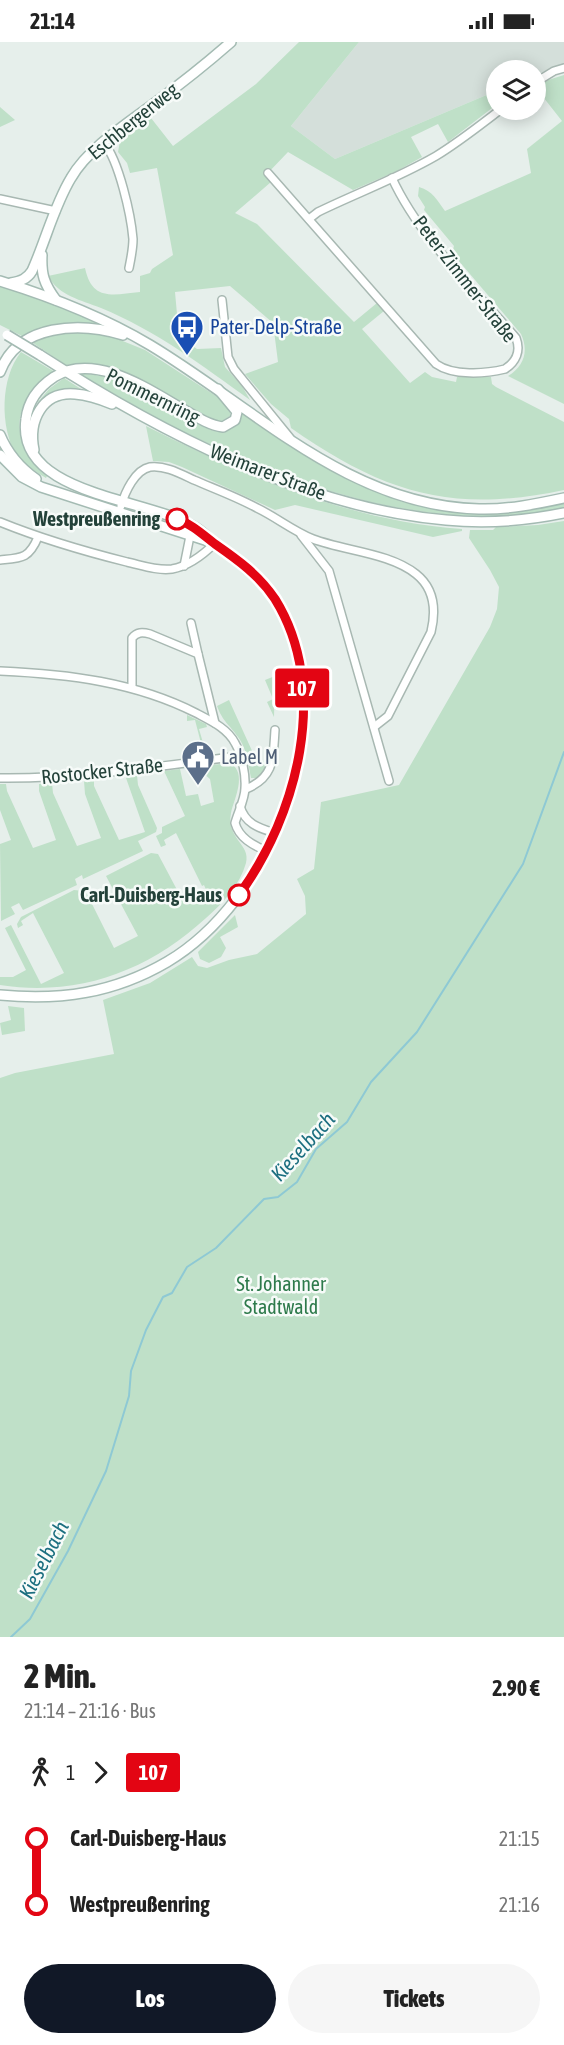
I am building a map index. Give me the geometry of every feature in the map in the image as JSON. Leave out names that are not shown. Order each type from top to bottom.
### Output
[{"type":"street","name":"Eschbergerweg","points":[[4,282],[22,281],[29,276],[71,177],[82,163],[231,42]]},
{"type":"street","points":[[546,75],[564,68]]},
{"type":"street","points":[[309,219],[318,212],[392,178],[451,146],[486,120]]},
{"type":"street","points":[[104,143],[115,163],[131,226],[133,240],[129,268]]},
{"type":"street","name":"Peter-Zimmer-Straße","points":[[268,173],[436,364],[448,370],[458,371],[505,369],[518,355],[516,338],[435,244],[392,178]]},
{"type":"street","points":[[0,199],[56,211]]},
{"type":"street","name":"Eschbergerweg","points":[[42,249],[43,281],[56,300]]},
{"type":"street","points":[[4,282],[56,300],[119,327],[218,389],[317,457],[367,484],[404,498],[468,508],[496,508],[564,498]]},
{"type":"street","points":[[222,300],[228,357],[292,441]]},
{"type":"street","points":[[0,372],[16,349],[27,340],[49,330],[75,327],[105,330],[151,346]]},
{"type":"street","name":"Weimarer Straße","points":[[3,333],[143,417],[237,462],[319,493],[400,514],[446,520],[496,522],[536,519],[564,513]]},
{"type":"street","name":"Pommernring","points":[[65,371],[90,369],[122,377],[204,421],[223,428],[235,420],[237,412],[218,389]]},
{"type":"street","points":[[0,994],[35,998],[77,994],[122,983],[157,967],[189,946],[228,908],[252,876],[266,851],[275,833],[291,784],[299,747],[302,709],[299,666],[287,624],[274,598],[246,566],[196,527],[63,480],[51,473],[36,458],[27,444],[25,437],[27,412],[38,390],[46,382],[65,371]]},
{"type":"street","name":"Pommernring","points":[[36,458],[32,431],[35,417],[45,404],[60,396],[75,394],[92,396],[143,417]]},
{"type":"street","points":[[0,435],[12,457],[25,471],[43,484],[215,543]]},
{"type":"street","points":[[0,455],[22,477],[41,487],[68,494]]},
{"type":"street","points":[[119,511],[130,485],[142,471],[148,468],[161,468],[179,473],[255,506],[299,533],[398,563],[416,574],[429,590],[434,611],[431,632],[388,716],[374,727]]},
{"type":"street","points":[[0,522],[38,537],[161,570],[184,566],[215,543]]},
{"type":"street","points":[[299,533],[329,571],[389,781]]},
{"type":"street","points":[[184,566],[190,536]]},
{"type":"street","points":[[0,560],[18,559],[27,555],[33,549],[38,537]]},
{"type":"street","points":[[191,623],[215,723]]},
{"type":"street","points":[[132,687],[132,639],[135,634],[142,632],[150,634],[198,654]]},
{"type":"street","points":[[0,670],[76,676],[132,687],[183,706],[215,723],[232,738],[240,756],[246,789],[235,823],[237,829],[252,845],[266,851]]},
{"type":"street","points":[[246,789],[263,780],[269,772],[275,730]]},
{"type":"street","name":"Rostocker Straße","points":[[0,778],[53,778],[240,756]]},
{"type":"street","points":[[240,806],[242,814],[248,821],[259,828],[275,833]]},
{"type":"shaded area","points":[[359,42],[564,42],[564,64],[546,71],[546,60],[486,60],[486,95],[335,159],[291,126]]},
{"type":"green space","points":[[299,42],[359,42],[291,126],[335,159],[486,95],[486,113],[448,142],[438,124],[411,137],[422,157],[397,171],[353,190],[288,152],[266,175],[271,182],[235,213],[257,224],[354,322],[377,303],[384,311],[362,329],[410,383],[425,372],[432,377],[456,382],[457,377],[491,377],[492,384],[496,387],[564,422],[564,490],[487,500],[453,498],[389,483],[325,450],[291,428],[289,419],[271,404],[245,374],[278,362],[273,323],[230,286],[175,292],[179,336],[197,349],[221,348],[225,367],[242,386],[250,400],[159,338],[121,317],[64,293],[53,283],[48,276],[85,268],[88,279],[98,291],[105,294],[140,292],[140,276],[150,273],[152,269],[173,255],[157,168],[130,173],[127,163],[118,152],[120,141],[151,118],[173,146],[256,84]]},
{"type":"green space","points":[[564,75],[564,404],[508,376],[518,368],[524,358],[525,346],[521,334],[452,253],[454,246],[424,210],[425,207],[418,196],[419,187],[428,191],[445,211],[531,173],[527,149],[562,121],[546,101],[546,81]]},
{"type":"green space","points":[[0,107],[15,120],[0,127]]},
{"type":"green space","points":[[0,286],[64,306],[106,326],[63,325],[43,328],[22,336],[0,325]]},
{"type":"green space","points":[[103,333],[145,350],[219,398],[230,410],[230,416],[220,422],[214,420],[125,373],[91,363],[66,365],[33,343],[50,335]]},
{"type":"green space","points":[[21,352],[55,372],[30,395],[23,406],[20,417],[22,439],[26,449],[47,476],[46,478],[26,465],[16,455],[7,431],[6,389],[9,375]]},
{"type":"green space","points":[[79,374],[98,375],[132,387],[197,424],[214,431],[225,431],[233,427],[240,416],[240,410],[289,445],[342,477],[403,502],[448,510],[564,501],[564,509],[517,515],[469,516],[423,512],[331,491],[286,476],[199,439]]},
{"type":"green space","points":[[64,378],[81,389],[59,391],[38,402],[49,389]]},
{"type":"green space","points":[[146,426],[222,462],[299,493],[379,517],[462,529],[462,531],[433,537],[295,505],[275,510],[182,467],[169,462],[153,461]]},
{"type":"green space","name":"St. Johanner Stadtwald","points":[[564,521],[564,1637],[0,1637],[0,1078],[15,1073],[114,1054],[103,1000],[150,983],[192,957],[198,966],[207,968],[257,954],[306,914],[305,896],[297,879],[314,869],[321,802],[399,785],[490,627],[497,609],[499,587],[469,538],[470,530],[493,530],[496,527]]},
{"type":"green space","points":[[275,676],[274,717],[267,702],[273,699],[265,680]]},
{"type":"green space","points":[[229,700],[253,753],[251,755],[253,761],[257,760],[258,763],[264,761],[265,769],[257,778],[251,778],[243,746],[217,706]]},
{"type":"green space","points":[[187,715],[206,724],[207,727],[199,729],[206,753],[212,751],[213,754],[197,756],[197,753],[203,751],[195,720],[187,721]]},
{"type":"green space","points":[[230,763],[235,767],[239,780],[230,822],[247,856],[243,871],[225,900],[184,937],[160,953],[111,976],[57,987],[29,988],[0,985],[0,977],[13,977],[26,970],[5,928],[11,925],[41,984],[64,973],[33,913],[21,921],[23,925],[18,928],[17,924],[21,917],[74,890],[84,891],[87,894],[114,948],[138,936],[106,876],[151,853],[158,854],[184,903],[207,892],[176,833],[164,840],[166,845],[161,847],[156,836],[162,833],[162,827],[185,816],[164,771],[180,769],[186,796],[198,794],[201,806],[214,802],[210,779],[203,773],[202,766]]},
{"type":"green space","points":[[137,775],[138,785],[157,828],[156,832],[138,841],[143,851],[83,879],[82,875],[75,879],[77,885],[23,910],[19,903],[11,907],[15,914],[1,921],[0,844],[11,840],[0,810],[0,784],[6,784],[33,848],[56,840],[39,791],[39,784],[52,783],[53,793],[77,846],[101,838],[85,794],[84,781],[94,780],[94,786],[119,840],[145,832],[126,778]]},
{"type":"green space","points":[[235,915],[238,927],[220,937],[226,948],[221,957],[209,963],[200,959],[198,952]]},
{"type":"green space","points":[[8,1006],[24,1008],[25,1031],[2,1035],[0,1023],[11,1020]]},
{"type":"waterway","name":"Kieselbach","points":[[11,1637],[30,1619],[68,1551],[106,1471],[129,1396],[131,1371],[146,1330],[163,1297],[172,1293],[187,1267],[216,1248],[264,1199],[278,1197],[297,1182],[316,1149],[347,1122],[371,1082],[417,1032],[523,864],[564,752]]},
{"type":"bus line","name":"107","points":[[177,519],[196,527],[237,558],[257,577],[284,615],[299,666],[302,723],[295,769],[273,838],[239,895]]},
{"type":"place","name":"Pater-Delp-Straße","points":[[187,356]]},
{"type":"place","name":"Westpreußenring","points":[[177,519]]},
{"type":"place","name":"Label M","points":[[198,786]]},
{"type":"place","name":"Carl-Duisberg-Haus","points":[[239,895]]}]
